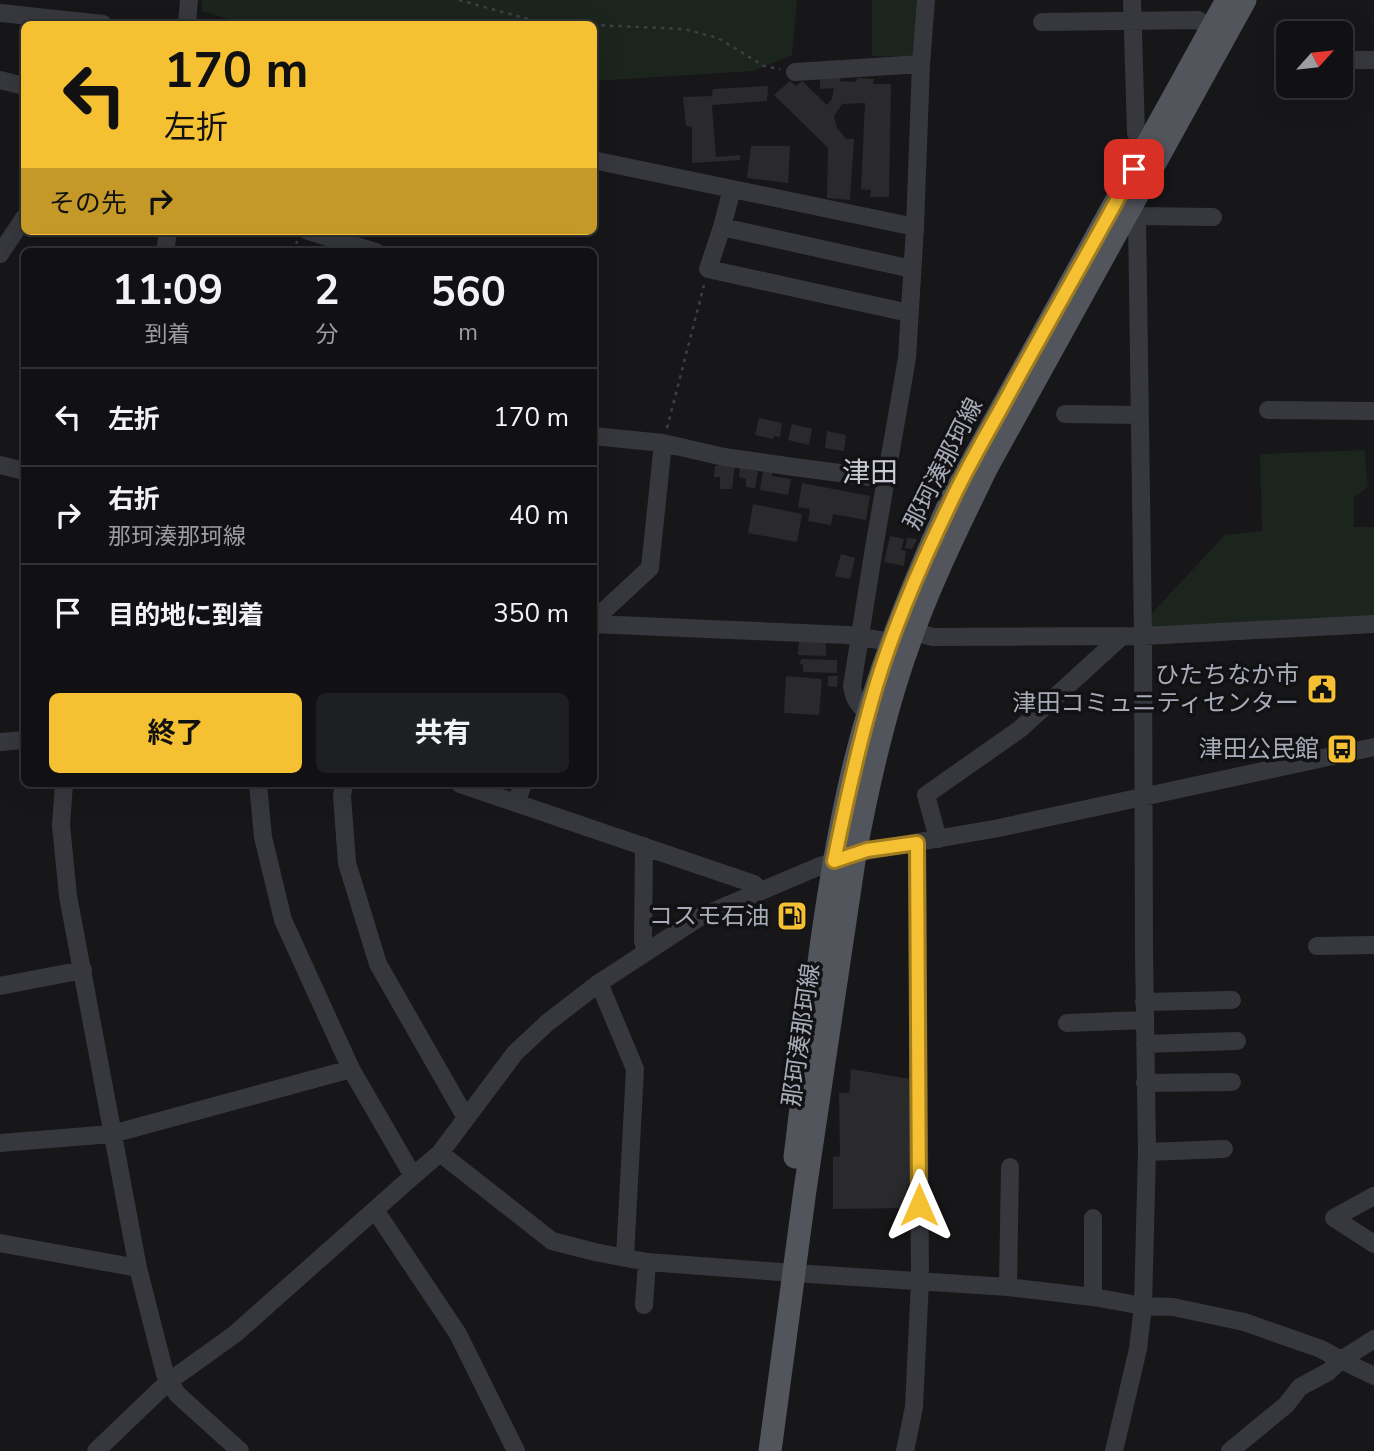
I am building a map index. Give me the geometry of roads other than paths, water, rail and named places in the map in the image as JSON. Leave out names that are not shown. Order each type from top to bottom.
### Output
[{"type":"main road","name":"那珂湊那珂線","points":[[754,1451],[786,1272],[845,858],[852,773],[891,642],[951,500],[1227,0]]},
{"type":"main road","name":"那珂湊那珂線","points":[[845,858],[862,813],[886,718],[914,632],[947,548],[981,480],[1134,212],[1245,0]]},
{"type":"main road","name":"那珂湊那珂線","points":[[770,1451],[786,1272]]},
{"type":"street","points":[[187,21],[189,0]]},
{"type":"street","points":[[868,713],[854,698],[852,686],[907,358],[926,0]]},
{"type":"street","points":[[1132,0],[1136,133],[1144,150]]},
{"type":"street","points":[[0,13],[58,21]]},
{"type":"street","points":[[1042,22],[1198,20],[1211,29]]},
{"type":"street","points":[[1353,60],[1374,60]]},
{"type":"street","points":[[795,72],[921,64]]},
{"type":"street","points":[[0,80],[21,85]]},
{"type":"street","points":[[597,161],[915,227]]},
{"type":"street","points":[[732,189],[708,268],[909,313]]},
{"type":"street","points":[[1114,1451],[1139,1349],[1143,1306],[1147,1152],[1143,636],[1134,212],[1213,217]]},
{"type":"street","points":[[0,254],[21,222]]},
{"type":"street","points":[[722,227],[912,269]]},
{"type":"street","points":[[321,235],[363,248]]},
{"type":"street","points":[[1268,410],[1374,411]]},
{"type":"street","points":[[1065,414],[1139,415]]},
{"type":"street","points":[[597,436],[663,443],[724,457],[886,479]]},
{"type":"street","points":[[597,619],[650,568],[663,443]]},
{"type":"street","points":[[0,464],[21,470]]},
{"type":"street","points":[[597,623],[848,635],[891,642]]},
{"type":"street","points":[[914,632],[933,637],[1143,636],[1374,624]]},
{"type":"street","points":[[938,839],[926,794],[1020,729],[1122,636]]},
{"type":"street","points":[[0,741],[21,740]]},
{"type":"street","points":[[96,1451],[168,1382],[235,1334],[440,1153],[515,1053],[547,1023],[599,983],[700,917],[867,850],[999,828],[1374,747]]},
{"type":"street","points":[[64,787],[61,825],[68,896],[138,1268],[165,1374],[177,1394],[240,1451]]},
{"type":"street","points":[[258,787],[263,837],[283,920],[351,1069],[412,1176]]},
{"type":"street","points":[[344,787],[346,863],[377,964],[466,1118]]},
{"type":"street","points":[[469,787],[754,884],[761,891]]},
{"type":"street","points":[[516,803],[522,787]]},
{"type":"street","points":[[905,1451],[914,1407],[920,1281],[917,843]]},
{"type":"street","points":[[644,846],[643,941],[646,951]]},
{"type":"street","points":[[1317,946],[1374,944]]},
{"type":"street","points":[[0,986],[83,970]]},
{"type":"street","points":[[599,983],[635,1069],[625,1257]]},
{"type":"street","points":[[1067,1023],[1231,1000]]},
{"type":"street","points":[[1145,1044],[1237,1041]]},
{"type":"street","points":[[0,1143],[112,1134],[351,1069]]},
{"type":"street","points":[[1145,1083],[1232,1082]]},
{"type":"street","points":[[1147,1152],[1224,1149]]},
{"type":"street","points":[[440,1153],[552,1241],[595,1252],[647,1262],[1008,1287],[1143,1306],[1173,1307],[1244,1322],[1321,1349],[1374,1376]]},
{"type":"street","points":[[1008,1287],[1010,1167]]},
{"type":"street","points":[[1374,1196],[1334,1218],[1374,1244]]},
{"type":"street","points":[[375,1210],[458,1334],[516,1451]]},
{"type":"street","points":[[1093,1218],[1093,1297]]},
{"type":"street","points":[[0,1243],[138,1268]]},
{"type":"street","points":[[644,1305],[647,1262]]},
{"type":"street","points":[[1230,1451],[1286,1405],[1300,1387],[1328,1372],[1341,1360],[1374,1339]]},
{"type":"place","name":"ひたちなか市 津田コミュニティセンター","points":[[1322,689]]},
{"type":"place","name":"津田公民館","points":[[1342,749]]},
{"type":"place","name":"コスモ石油","points":[[792,916]]},
{"type":"district","name":"津田","points":[[870,473]]}]
